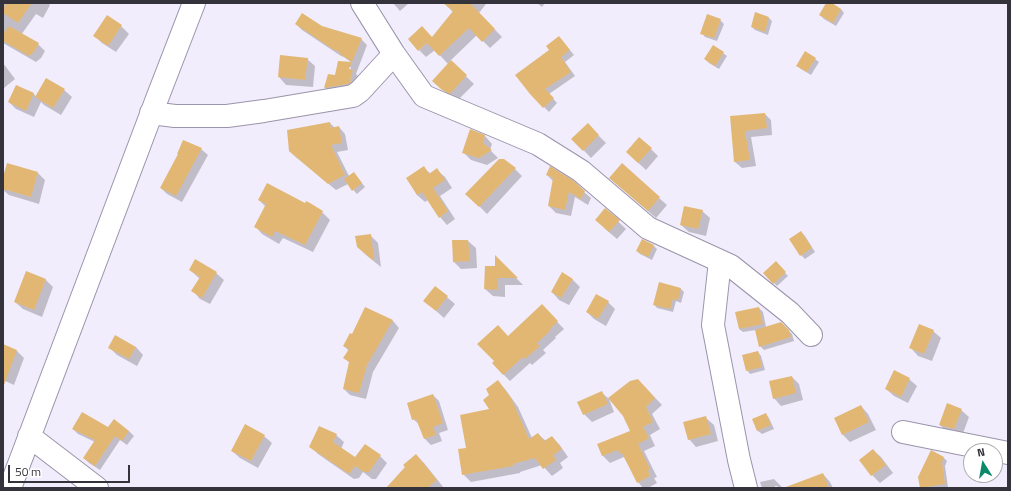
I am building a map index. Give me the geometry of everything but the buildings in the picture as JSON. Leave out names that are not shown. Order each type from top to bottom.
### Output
[{"type":"street","points":[[10,488],[194,3]]},
{"type":"street","points":[[362,3],[394,54],[424,96],[538,144],[581,171],[648,228],[731,266],[790,313],[811,335]]},
{"type":"street","points":[[151,113],[175,116],[227,116],[353,96],[360,91],[394,54]]},
{"type":"street","points":[[720,261],[713,325],[739,460],[746,488]]},
{"type":"street","points":[[903,432],[1008,453]]},
{"type":"street","points":[[29,436],[97,488]]}]
